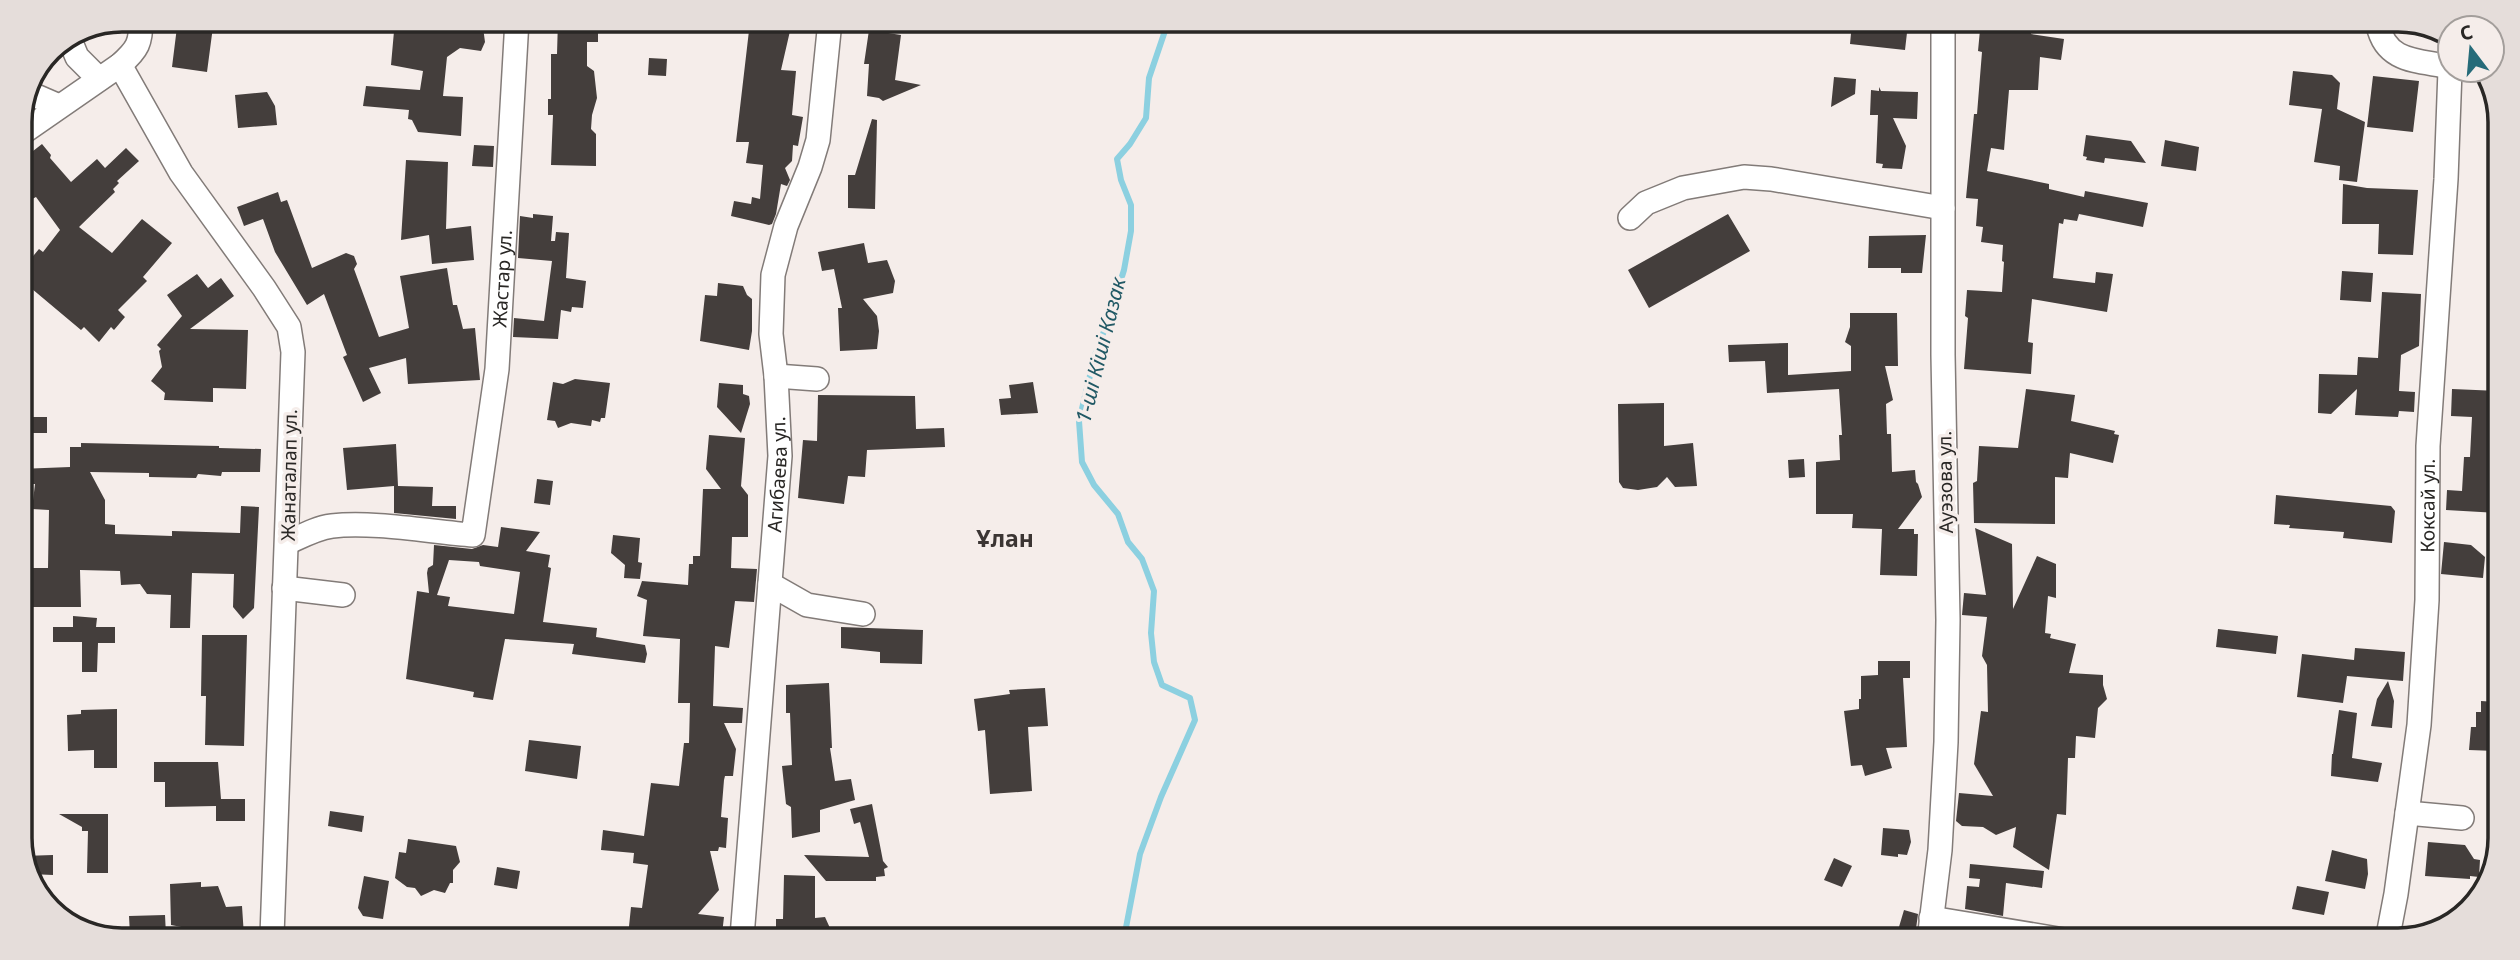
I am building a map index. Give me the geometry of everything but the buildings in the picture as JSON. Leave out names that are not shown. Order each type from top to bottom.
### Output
[{"type":"street","points":[[32,126],[120,65],[132,54],[141,40],[141,32]]},
{"type":"street","name":"Жастар ул.","points":[[287,543],[310,531],[332,526],[359,525],[473,535],[497,369],[516,32]]},
{"type":"street","name":"Агибаева ул.","points":[[743,928],[780,456],[771,334],[773,275],[786,226],[818,140],[829,32]]},
{"type":"street","name":"Ауэзова ул.","points":[[1930,928],[1940,850],[1946,742],[1948,620],[1943,355],[1943,32]]},
{"type":"street","points":[[2381,32],[2386,45],[2398,57],[2436,65]]},
{"type":"street","points":[[73,46],[77,57],[99,79]]},
{"type":"street","name":"Жанаталап ул.","points":[[120,65],[181,173],[289,327],[293,352],[271,928]]},
{"type":"street","name":"Коксай ул.","points":[[2389,928],[2419,725],[2427,600],[2428,446],[2446,179],[2449,84]]},
{"type":"street","points":[[35,96],[59,106]]},
{"type":"street","points":[[1630,218],[1646,202],[1663,195],[1684,188],[1744,177],[1771,179],[1944,208]]},
{"type":"street","points":[[776,376],[817,379]]},
{"type":"street","points":[[770,584],[807,605],[863,614]]},
{"type":"street","points":[[284,588],[343,595]]},
{"type":"street","points":[[2407,813],[2462,818]]},
{"type":"waterway","name":"1-ші Кіші Казак","points":[[1126,928],[1140,854],[1161,797],[1195,720],[1190,698],[1162,685],[1154,662],[1151,633],[1154,591],[1142,559],[1128,542],[1118,514],[1094,485],[1082,462],[1079,421],[1095,355],[1124,270],[1131,231],[1131,205],[1121,180],[1117,159],[1146,118],[1149,78],[1165,32]]},
{"type":"district","name":"Ұлан","points":[[1005,538]]}]
